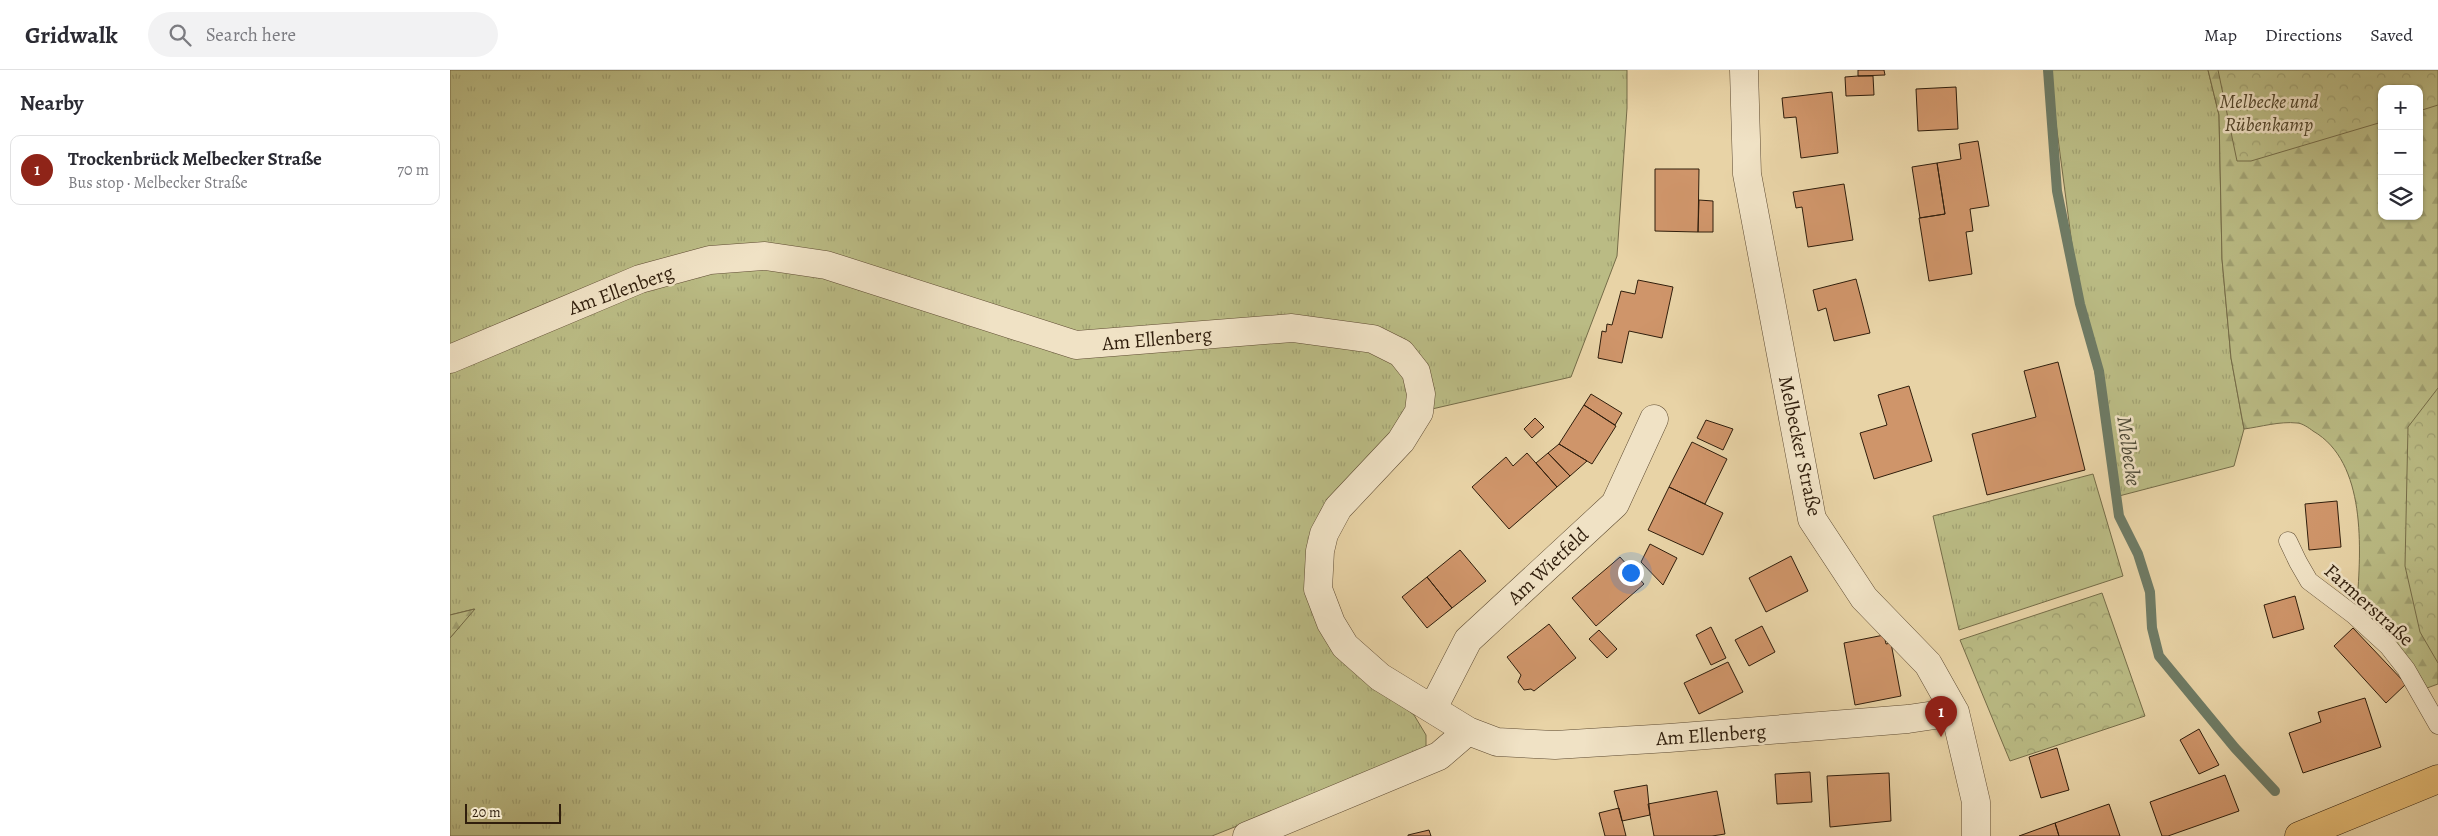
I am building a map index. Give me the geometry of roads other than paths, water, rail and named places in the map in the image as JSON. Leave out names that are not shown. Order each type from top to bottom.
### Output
[{"type":"main road","points":[[2299,836],[2438,779]]},
{"type":"street","name":"Melbecker Straße","points":[[1744,70],[1747,174],[1812,519],[1864,598],[1928,664],[1955,712],[1976,802],[1976,836]]},
{"type":"street","name":"Am Ellenberg","points":[[450,359],[640,279],[710,260],[765,256],[826,265],[1076,345],[1292,328],[1373,339],[1401,353],[1416,372],[1421,394],[1419,412],[1402,441],[1338,508],[1324,534],[1320,551],[1318,588],[1331,623],[1345,646],[1380,678],[1433,708],[1468,731],[1497,742],[1555,745],[1898,720],[1955,712]]},
{"type":"street","name":"Am Wietfeld","points":[[1433,708],[1468,640],[1614,504],[1654,419]]},
{"type":"street","points":[[1247,836],[1439,756],[1468,731]]},
{"type":"lane","name":"Farmerstraße","points":[[2288,541],[2309,581],[2354,615],[2388,646],[2406,669],[2438,725]]},
{"type":"waterway","name":"Melbecke","points":[[2048,70],[2057,191],[2080,304],[2099,371],[2119,516],[2138,554],[2150,592],[2152,628],[2159,656],[2235,748],[2275,791]]},
{"type":"place","name":"Trockenbrück Melbecker Straße","points":[[1941,737]]},
{"type":"park label","name":"Melbecke und Rübenkamp","points":[[2269,112]]}]
